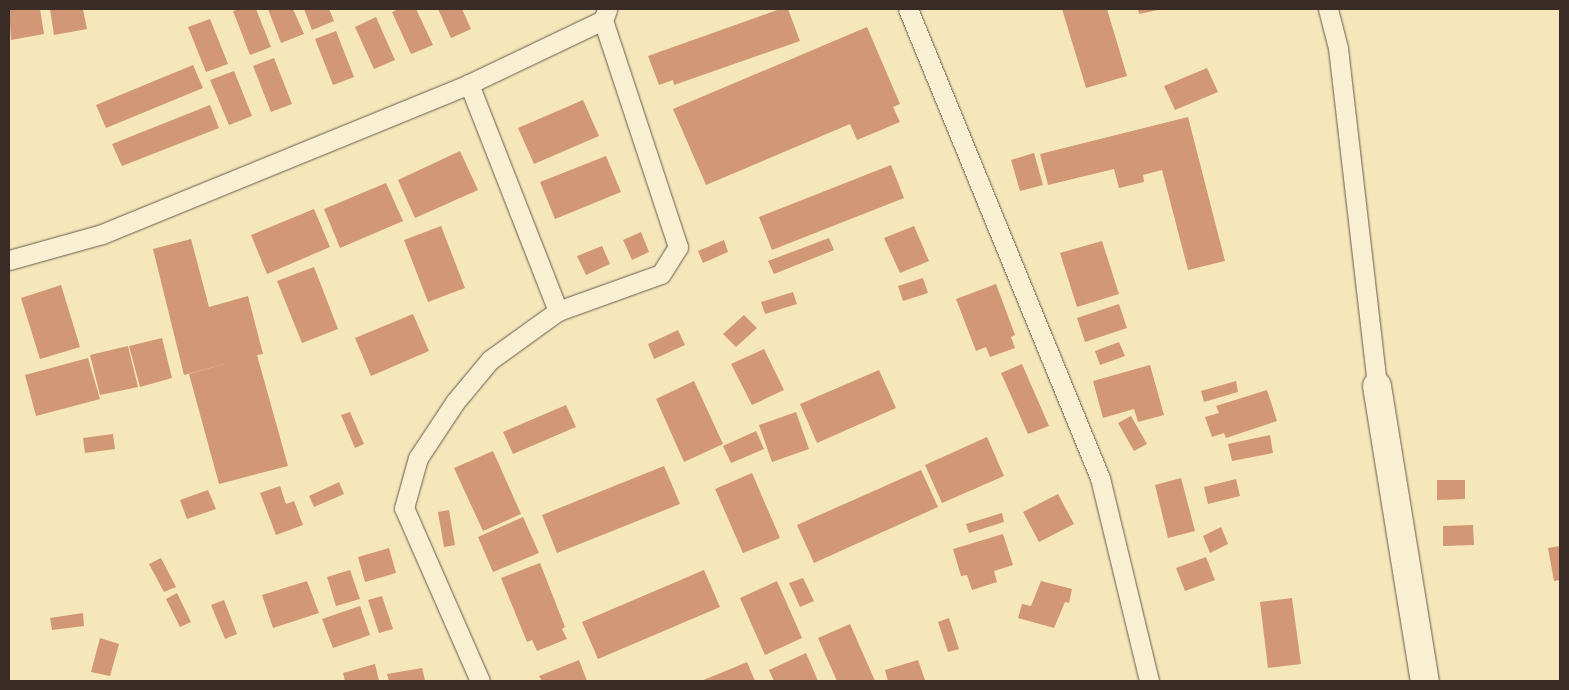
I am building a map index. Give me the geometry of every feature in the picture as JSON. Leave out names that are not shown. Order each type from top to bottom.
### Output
[{"type":"street","points":[[1377,386],[1425,681]]},
{"type":"lane","points":[[908,9],[1100,478],[1149,681]]},
{"type":"lane","points":[[1328,9],[1338,48],[1377,386]]},
{"type":"lane","points":[[9,260],[102,234],[469,84],[605,14],[678,247],[661,274],[558,312],[490,360],[455,402],[418,458],[404,508],[480,681]]},
{"type":"lane","points":[[469,84],[558,312]]},
{"type":"building","points":[[9,9],[40,9],[44,34],[11,40]]},
{"type":"building","points":[[50,9],[83,9],[87,29],[54,35]]},
{"type":"building","points":[[256,9],[271,47],[250,55],[233,11]]},
{"type":"building","points":[[268,9],[293,9],[304,34],[281,43]]},
{"type":"building","points":[[304,9],[329,9],[334,21],[312,30]]},
{"type":"building","points":[[399,9],[416,9],[433,45],[411,54],[392,12]]},
{"type":"building","points":[[438,9],[462,9],[471,29],[451,38]]},
{"type":"building","points":[[780,9],[788,9],[800,41],[674,85],[673,80],[659,85],[648,56]]},
{"type":"building","points":[[1062,9],[1107,9],[1127,76],[1086,88]]},
{"type":"building","points":[[1138,9],[1158,9],[1158,10],[1139,14]]},
{"type":"building","points":[[376,17],[395,60],[374,69],[355,27]]},
{"type":"building","points":[[210,19],[228,64],[206,72],[188,27]]},
{"type":"building","points":[[867,27],[900,104],[893,107],[900,122],[857,140],[850,124],[706,185],[673,109]]},
{"type":"building","points":[[336,31],[354,77],[333,85],[315,39]]},
{"type":"building","points":[[274,58],[292,104],[271,112],[253,66]]},
{"type":"building","points":[[193,65],[203,88],[106,128],[96,105]]},
{"type":"building","points":[[1207,68],[1218,92],[1175,110],[1164,86]]},
{"type":"building","points":[[234,71],[252,116],[229,125],[210,80]]},
{"type":"building","points":[[583,100],[599,136],[534,164],[518,128]]},
{"type":"building","points":[[210,105],[219,128],[122,166],[112,144]]},
{"type":"building","points":[[1188,117],[1225,261],[1188,270],[1162,170],[1143,175],[1144,182],[1119,188],[1114,169],[1048,185],[1040,154]]},
{"type":"building","points":[[460,151],[478,190],[415,218],[398,180]]},
{"type":"building","points":[[1034,153],[1043,185],[1020,191],[1011,160]]},
{"type":"building","points":[[606,156],[621,192],[555,219],[540,182]]},
{"type":"building","points":[[891,165],[904,198],[772,250],[759,217]]},
{"type":"building","points":[[386,183],[403,221],[340,248],[324,209]]},
{"type":"building","points":[[314,209],[330,247],[267,274],[251,235]]},
{"type":"building","points":[[441,226],[465,288],[428,302],[404,240]]},
{"type":"building","points":[[914,226],[929,261],[900,273],[884,238]]},
{"type":"building","points":[[641,232],[649,252],[632,260],[623,240]]},
{"type":"building","points":[[829,238],[834,250],[774,274],[768,261]]},
{"type":"building","points":[[191,239],[209,307],[248,296],[263,354],[257,355],[288,466],[219,484],[189,374],[235,361],[184,375],[153,249]]},
{"type":"building","points":[[724,240],[728,252],[703,263],[698,251]]},
{"type":"building","points":[[1102,241],[1119,294],[1077,307],[1060,253]]},
{"type":"building","points":[[602,246],[610,264],[586,275],[577,256]]},
{"type":"building","points":[[314,267],[338,329],[302,343],[277,281]]},
{"type":"building","points":[[923,278],[928,293],[903,301],[898,286]]},
{"type":"building","points":[[996,284],[1015,335],[1011,337],[1015,348],[990,357],[986,347],[976,351],[956,299]]},
{"type":"building","points":[[61,285],[80,347],[40,359],[21,298]]},
{"type":"building","points":[[793,292],[797,304],[765,314],[761,302]]},
{"type":"building","points":[[1119,304],[1127,328],[1085,342],[1077,318]]},
{"type":"building","points":[[413,314],[429,351],[371,376],[355,338]]},
{"type":"building","points":[[744,315],[757,328],[736,347],[723,334]]},
{"type":"building","points":[[678,330],[685,345],[654,359],[648,344]]},
{"type":"building","points":[[162,338],[172,378],[140,387],[129,346]]},
{"type":"building","points":[[1119,342],[1125,356],[1100,365],[1095,351]]},
{"type":"building","points":[[128,346],[138,387],[100,395],[90,355]]},
{"type":"building","points":[[764,349],[784,390],[752,405],[731,364]]},
{"type":"building","points":[[88,358],[100,399],[36,416],[25,375]]},
{"type":"building","points":[[1022,364],[1049,426],[1028,434],[1001,373]]},
{"type":"building","points":[[1150,365],[1164,415],[1138,422],[1134,409],[1103,418],[1093,381]]},
{"type":"building","points":[[879,370],[896,408],[817,443],[800,404]]},
{"type":"building","points":[[694,381],[723,444],[684,462],[656,399]]},
{"type":"building","points":[[1236,381],[1238,392],[1204,402],[1201,391]]},
{"type":"building","points":[[1267,390],[1277,421],[1226,438],[1224,433],[1212,437],[1205,417],[1219,413],[1216,406]]},
{"type":"building","points":[[566,405],[576,427],[513,454],[503,432]]},
{"type":"building","points":[[350,412],[364,444],[355,448],[341,415]]},
{"type":"building","points":[[796,412],[809,449],[772,462],[759,425]]},
{"type":"building","points":[[1131,416],[1147,444],[1134,451],[1118,423]]},
{"type":"building","points":[[756,431],[764,449],[731,463],[723,446]]},
{"type":"building","points":[[113,434],[115,449],[85,453],[83,438]]},
{"type":"building","points":[[1270,435],[1273,453],[1232,461],[1228,444]]},
{"type":"building","points":[[987,437],[1004,476],[942,503],[925,465]]},
{"type":"building","points":[[493,451],[521,514],[483,531],[454,468]]},
{"type":"building","points":[[664,466],[680,504],[557,553],[542,515]]},
{"type":"building","points":[[921,470],[938,507],[814,563],[797,525]]},
{"type":"building","points":[[752,473],[780,538],[743,553],[715,489]]},
{"type":"building","points":[[1181,478],[1195,531],[1168,538],[1155,485]]},
{"type":"building","points":[[1236,479],[1240,496],[1208,504],[1204,487]]},
{"type":"building","points":[[1437,480],[1465,480],[1465,499],[1437,500]]},
{"type":"building","points":[[339,482],[344,494],[314,507],[309,496]]},
{"type":"building","points":[[280,486],[286,504],[294,501],[303,525],[276,535],[260,493]]},
{"type":"building","points":[[208,490],[216,509],[187,519],[180,500]]},
{"type":"building","points":[[1058,494],[1074,524],[1039,542],[1023,512]]},
{"type":"building","points":[[449,510],[455,545],[444,547],[438,512]]},
{"type":"building","points":[[1002,513],[1004,522],[969,533],[966,524]]},
{"type":"building","points":[[523,517],[539,553],[493,572],[478,537]]},
{"type":"building","points":[[1473,525],[1474,545],[1443,546],[1443,526]]},
{"type":"building","points":[[1221,527],[1228,544],[1210,553],[1203,536]]},
{"type":"building","points":[[1003,534],[1013,565],[994,571],[997,582],[972,590],[967,575],[961,576],[953,549]]},
{"type":"building","points":[[1560,546],[1560,580],[1554,581],[1548,548]]},
{"type":"building","points":[[389,548],[396,573],[365,582],[358,557]]},
{"type":"building","points":[[1206,557],[1215,580],[1185,591],[1176,568]]},
{"type":"building","points":[[161,558],[176,587],[164,592],[149,564]]},
{"type":"building","points":[[540,563],[565,627],[562,629],[567,639],[537,651],[532,640],[527,642],[501,578]]},
{"type":"building","points":[[350,570],[360,599],[336,606],[327,577]]},
{"type":"building","points":[[704,570],[720,607],[598,659],[582,622]]},
{"type":"building","points":[[803,578],[814,601],[800,607],[789,583]]},
{"type":"building","points":[[307,581],[319,613],[273,628],[262,595]]},
{"type":"building","points":[[777,581],[802,638],[765,655],[740,598]]},
{"type":"building","points":[[1041,581],[1072,589],[1069,603],[1065,602],[1054,628],[1018,618],[1022,604],[1031,606]]},
{"type":"building","points":[[177,593],[191,622],[180,627],[166,599]]},
{"type":"building","points":[[382,596],[393,629],[379,633],[368,600]]},
{"type":"building","points":[[1292,598],[1301,664],[1268,668],[1260,602]]},
{"type":"building","points":[[224,600],[237,634],[225,639],[211,605]]},
{"type":"building","points":[[360,606],[370,635],[333,648],[322,619]]},
{"type":"building","points":[[83,613],[84,626],[52,630],[50,618]]},
{"type":"building","points":[[949,618],[959,649],[948,652],[938,622]]},
{"type":"building","points":[[850,624],[875,681],[837,681],[818,638]]},
{"type":"building","points":[[100,638],[119,644],[110,676],[91,672]]},
{"type":"building","points":[[806,653],[818,681],[774,681],[769,670]]},
{"type":"building","points":[[579,660],[587,681],[542,681],[539,676]]},
{"type":"building","points":[[918,660],[925,680],[888,681],[885,670]]},
{"type":"building","points":[[747,662],[755,681],[701,681],[728,670]]},
{"type":"building","points":[[375,664],[379,681],[345,681],[343,673]]},
{"type":"building","points":[[422,668],[425,680],[389,681],[387,674]]}]
